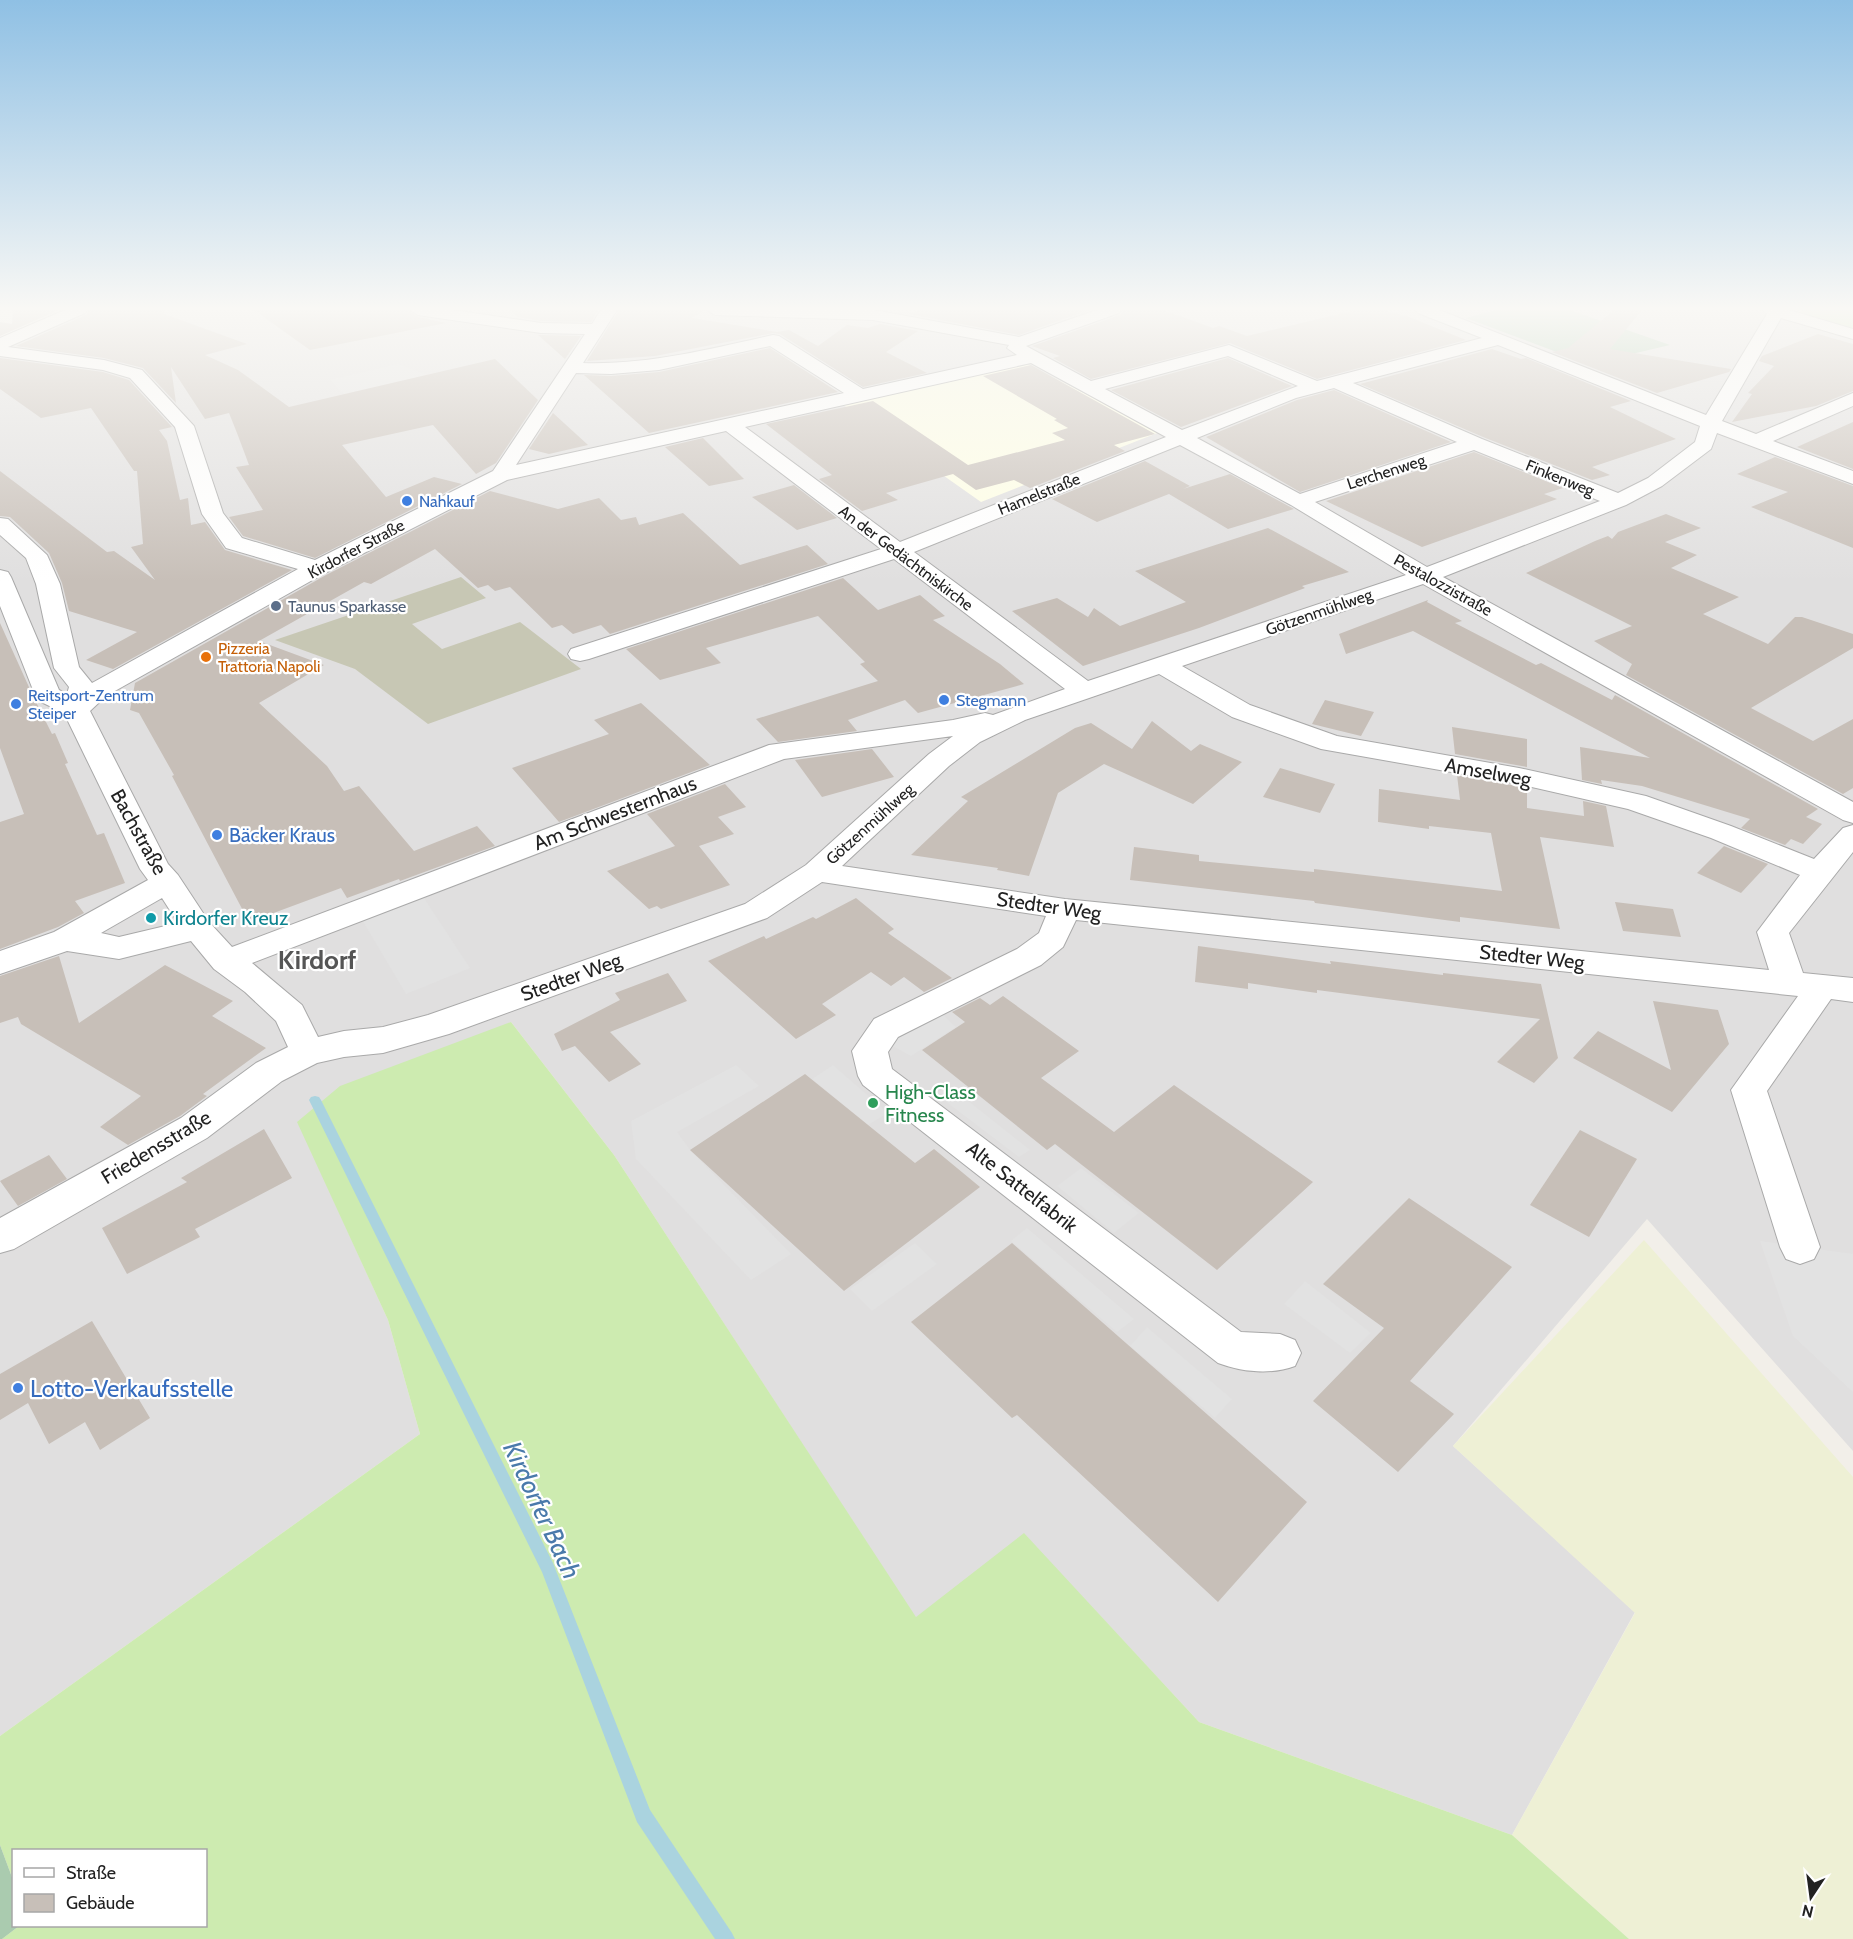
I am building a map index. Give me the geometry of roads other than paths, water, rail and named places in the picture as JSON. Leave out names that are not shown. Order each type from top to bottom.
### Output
[{"type":"street","points":[[160,400],[184,426],[213,514],[234,543],[317,568]]},
{"type":"street","name":"Kirdorfer Straße","points":[[76,709],[97,691],[317,568],[500,475],[549,400]]},
{"type":"street","points":[[500,475],[840,400]]},
{"type":"street","name":"Pestalozzistraße","points":[[1114,400],[1298,501],[1425,576],[1853,814]]},
{"type":"street","name":"Hamelstraße","points":[[580,654],[897,551],[1274,400]]},
{"type":"street","name":"Finkenweg","points":[[1378,400],[1475,443],[1619,501]]},
{"type":"street","points":[[1650,400],[1853,478]]},
{"type":"street","name":"Götzenmühlweg","points":[[817,872],[939,760],[970,736],[1016,714],[1425,576],[1619,501],[1655,482],[1704,445],[1710,425],[1724,400]]},
{"type":"street","points":[[1755,442],[1850,400]]},
{"type":"street","name":"An der Gedächtniskirche","points":[[729,424],[1084,691]]},
{"type":"street","name":"Lerchenweg","points":[[1298,501],[1475,443]]},
{"type":"street","name":"Bachstraße","points":[[0,524],[36,555],[48,584],[67,668],[82,687],[76,709],[155,869],[167,882],[198,929],[226,961],[258,984],[290,1014],[308,1053]]},
{"type":"street","points":[[0,578],[48,695],[76,709]]},
{"type":"street","name":"Amselweg","points":[[1163,666],[1241,711],[1331,743],[1519,776],[1636,802],[1721,832],[1819,872]]},
{"type":"street","name":"Am Schwesternhaus","points":[[226,961],[779,751],[953,728],[1016,714]]},
{"type":"street","points":[[1800,1247],[1749,1090],[1822,986],[1773,932],[1819,872],[1853,834]]},
{"type":"street","name":"Stedter Weg","points":[[308,1053],[344,1044],[383,1040],[437,1025],[756,911],[817,872],[1065,909],[1822,986]]},
{"type":"street","points":[[0,963],[65,940],[167,882]]},
{"type":"street","name":"Alte Sattelfabrik","points":[[1065,909],[1052,939],[1029,957],[886,1028],[870,1050],[876,1076],[1233,1350],[1280,1353]]},
{"type":"street","points":[[65,940],[119,948],[198,929]]},
{"type":"street","name":"Friedensstraße","points":[[0,1237],[194,1128],[269,1072],[308,1053]]},
{"type":"waterway","name":"Kirdorfer Bach","points":[[315,1100],[548,1568],[643,1816],[726,1939]]},
{"type":"place","name":"Nahkauf","points":[[407,501]]},
{"type":"place","name":"Taunus Sparkasse","points":[[276,606]]},
{"type":"place","name":"Pizzeria Trattoria Napoli","points":[[206,657]]},
{"type":"place","name":"Stegmann","points":[[944,700]]},
{"type":"place","name":"Reitsport-Zentrum Steiper","points":[[16,704]]},
{"type":"place","name":"Bäcker Kraus","points":[[217,835]]},
{"type":"place","name":"Kirdorfer Kreuz","points":[[151,918]]},
{"type":"place","name":"High-Class Fitness","points":[[873,1103]]},
{"type":"place","name":"Lotto-Verkaufsstelle","points":[[18,1388]]},
{"type":"district","name":"Kirdorf","points":[[317,960]]}]
